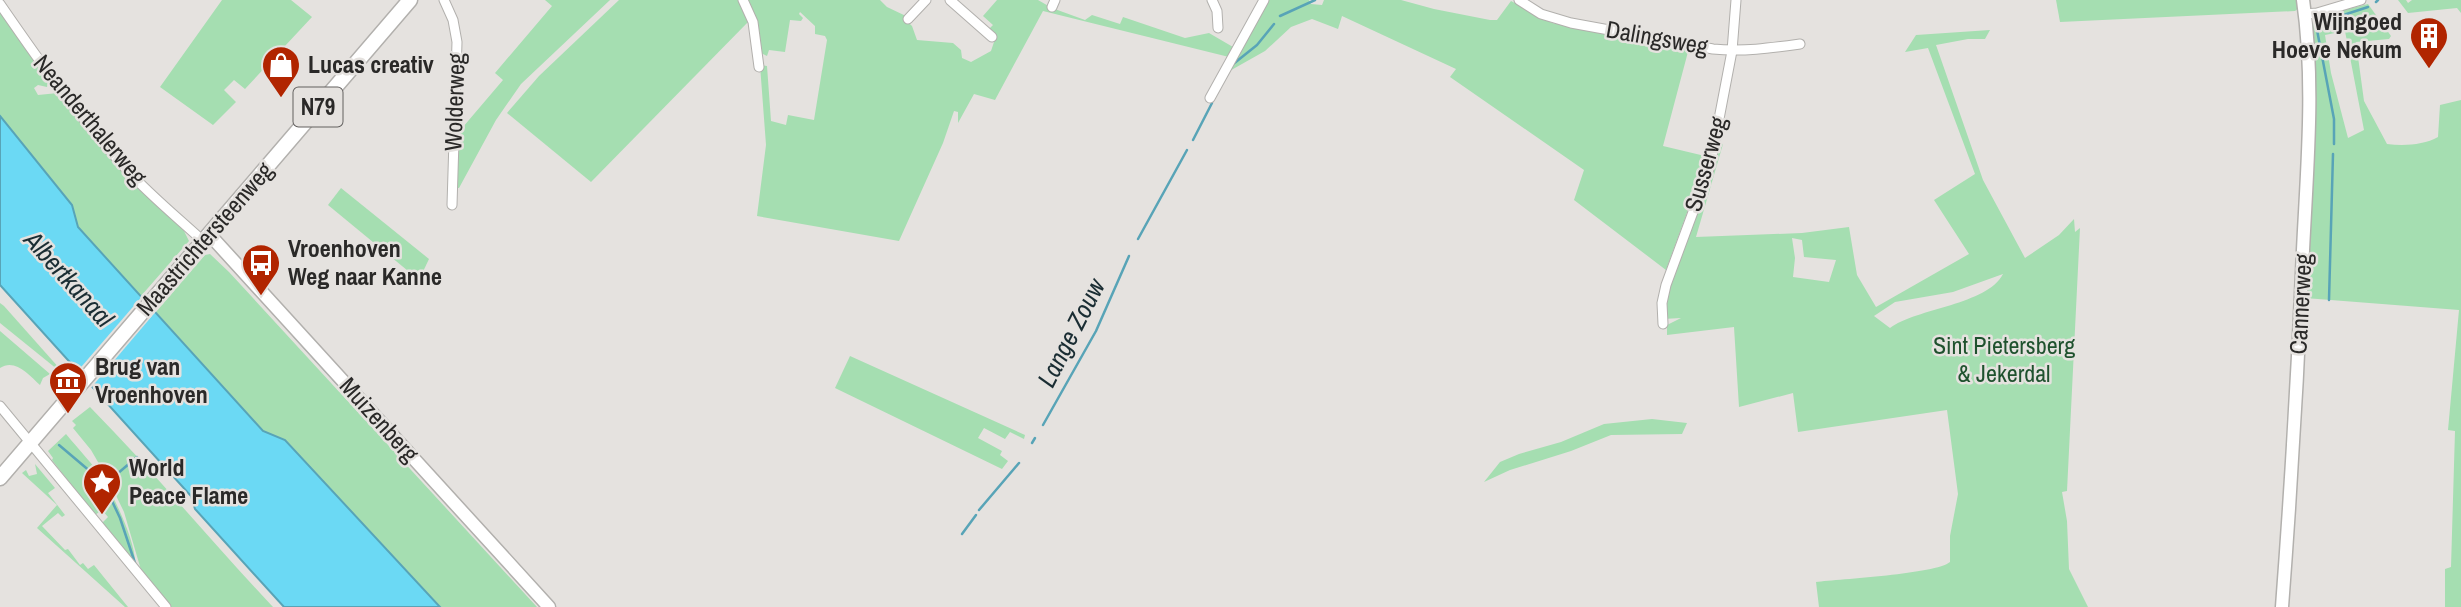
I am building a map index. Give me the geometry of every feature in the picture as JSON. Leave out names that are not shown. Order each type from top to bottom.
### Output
[{"type":"main road","name":"Maastrichtersteenweg","points":[[0,478],[410,0]]},
{"type":"main road","name":"Cannerweg","points":[[2282,607],[2295,432],[2310,120],[2304,7]]},
{"type":"main road","name":"Muizenberg","points":[[206,237],[549,607]]},
{"type":"street","name":"Wolderweg","points":[[444,0],[453,20],[457,42],[452,205]]},
{"type":"street","points":[[743,0],[753,22],[759,67]]},
{"type":"street","points":[[908,19],[926,0]]},
{"type":"street","points":[[950,0],[992,37]]},
{"type":"street","points":[[1212,0],[1217,11],[1218,27]]},
{"type":"street","points":[[1210,98],[1264,0]]},
{"type":"street","name":"Dalingsweg","points":[[1519,0],[1541,14],[1571,23],[1732,51],[1800,44]]},
{"type":"street","name":"Susserweg","points":[[1663,324],[1662,303],[1666,285],[1710,166],[1732,51],[1736,0]]},
{"type":"street","points":[[2304,7],[2317,13],[2361,0]]},
{"type":"street","name":"Neanderthalerweg","points":[[0,4],[57,87],[100,141],[130,174],[188,228],[206,237]]},
{"type":"street","points":[[0,406],[166,607]]},
{"type":"green space","points":[[222,0],[291,0],[312,17],[245,89],[234,80],[224,90],[236,102],[213,125],[160,87]]},
{"type":"green space","points":[[545,0],[610,0],[521,84],[496,120],[459,188],[455,188],[457,134],[503,80],[495,73],[552,6]]},
{"type":"green space","points":[[619,0],[739,0],[750,20],[591,182],[507,113],[539,76]]},
{"type":"green space","points":[[746,0],[880,0],[887,7],[908,17],[906,20],[912,26],[917,40],[953,43],[961,50],[962,58],[971,62],[991,51],[995,39],[989,29],[993,25],[983,16],[997,0],[1038,0],[1085,20],[1092,15],[1120,24],[1123,17],[1185,38],[1209,33],[1233,47],[1229,57],[1043,11],[995,100],[974,94],[958,123],[958,112],[954,111],[943,143],[899,241],[757,216],[766,145],[760,65],[767,66],[771,121],[786,125],[788,115],[814,120],[827,40],[825,36],[815,34],[815,26],[800,12],[803,18],[801,21],[790,20],[785,52],[769,50],[767,56],[761,53]]},
{"type":"green space","points":[[1268,0],[1309,0],[1311,4],[1322,5],[1324,0],[1401,0],[1490,20],[1497,20],[1511,1],[1552,23],[1689,48],[1663,146],[1705,156],[1666,270],[1574,200],[1584,170],[1450,77],[1456,69],[1342,16],[1338,29],[1312,19],[1291,27],[1265,51],[1226,73]]},
{"type":"green space","points":[[2056,0],[2298,0],[2299,8],[2295,11],[2060,22]]},
{"type":"green space","points":[[2398,0],[2406,0],[2408,3],[2412,0],[2461,0],[2461,13],[2457,8],[2408,13]]},
{"type":"green space","points":[[2368,4],[2391,36],[2389,39],[2356,42],[2364,101],[2387,144],[2414,144],[2438,137],[2440,105],[2461,100],[2461,607],[2445,607],[2445,569],[2451,567],[2455,431],[2448,430],[2459,310],[2305,298],[2309,19]],"holes":[[[2345,31],[2364,130],[2348,138],[2331,73],[2325,35]]]},
{"type":"green space","points":[[0,12],[49,79],[47,87],[38,85],[34,88],[38,95],[58,93],[100,145],[184,231],[189,241],[141,296],[78,227],[72,204],[0,116]]},
{"type":"green space","name":"Sint Pietersberg & Jekerdal","points":[[1990,30],[1985,39],[1936,45],[1983,180],[2025,258],[2059,235],[2074,219],[2075,232],[2080,228],[2067,491],[2062,492],[2067,521],[2069,569],[2088,607],[1819,607],[1816,582],[1908,573],[1950,562],[1950,536],[1958,494],[1947,410],[1798,432],[1793,393],[1739,407],[1734,327],[1667,335],[1667,325],[1681,318],[1663,319],[1664,299],[1717,143],[1723,144],[1696,237],[1802,233],[1849,227],[1857,275],[1876,307],[1969,254],[1934,200],[1975,174],[1928,48],[1905,52],[1916,35]],"holes":[[[1792,238],[1802,240],[1804,257],[1836,260],[1829,282],[1793,277],[1795,258]],[[2003,274],[1982,293],[1917,315],[1890,328],[1874,316],[1895,302],[1953,292]]]},
{"type":"green space","points":[[341,188],[429,259],[419,280],[328,205]]},
{"type":"green space","points":[[210,254],[537,607],[440,607],[285,440],[263,431],[156,312],[205,255]]},
{"type":"green space","points":[[0,303],[4,306],[68,378],[0,323]]},
{"type":"green space","points":[[0,331],[50,374],[43,378],[40,385],[16,366],[6,365],[0,368]]},
{"type":"green space","points":[[850,356],[1025,435],[1024,439],[1010,432],[1005,439],[984,428],[978,438],[1002,451],[1000,455],[1008,461],[1002,469],[835,388]]},
{"type":"green space","points":[[90,407],[273,607],[169,607],[141,570],[124,512],[91,450],[73,428],[76,425],[72,421]]},
{"type":"green space","points":[[1652,419],[1687,423],[1682,434],[1611,435],[1510,470],[1484,482],[1500,462],[1519,454],[1561,442],[1604,424]]},
{"type":"green space","points":[[66,434],[105,482],[129,534],[135,564],[101,524],[108,517],[102,510],[95,515],[52,460],[48,451]]},
{"type":"green space","points":[[35,464],[55,488],[48,493],[65,515],[62,517],[58,513],[42,526],[65,550],[68,549],[80,565],[83,563],[88,569],[94,565],[128,607],[37,528],[57,505],[22,473],[26,470],[29,476],[37,474]]},
{"type":"water","name":"Albertkanaal","points":[[0,116],[72,205],[78,227],[263,431],[285,440],[440,607],[284,607],[195,509],[191,496],[0,285]]},
{"type":"pier","points":[[144,294],[158,309],[90,389],[76,373]]},
{"type":"waterway","name":"Lange Zouw","points":[[1280,16],[1315,0]]},
{"type":"waterway","points":[[2334,144],[2334,119],[2317,30],[2319,23],[2368,7]]},
{"type":"waterway","name":"Lange Zouw","points":[[1232,65],[1257,45],[1274,24]]},
{"type":"waterway","name":"Lange Zouw","points":[[1193,140],[1212,103]]},
{"type":"waterway","name":"Lange Zouw","points":[[1138,239],[1187,150]]},
{"type":"waterway","points":[[2329,300],[2333,154]]},
{"type":"waterway","name":"Lange Zouw","points":[[1043,425],[1096,331],[1129,256]]},
{"type":"waterway","points":[[294,336],[374,424]]},
{"type":"waterway","name":"Lange Zouw","points":[[1032,443],[1035,438]]},
{"type":"waterway","points":[[59,445],[98,478]]},
{"type":"waterway","points":[[110,480],[137,457]]},
{"type":"waterway","name":"Lange Zouw","points":[[979,510],[1019,463]]},
{"type":"waterway","points":[[103,482],[120,518],[135,563]]},
{"type":"waterway","name":"Lange Zouw","points":[[962,534],[976,515]]},
{"type":"place","name":"Wijngoed Hoeve Nekum","points":[[2429,70]]},
{"type":"place","name":"Lucas creativ","points":[[281,99]]},
{"type":"place","name":"Vroenhoven Weg naar Kanne","points":[[261,297]]},
{"type":"place","name":"Brug van Vroenhoven","points":[[68,415]]},
{"type":"place","name":"World Peace Flame","points":[[102,516]]}]
